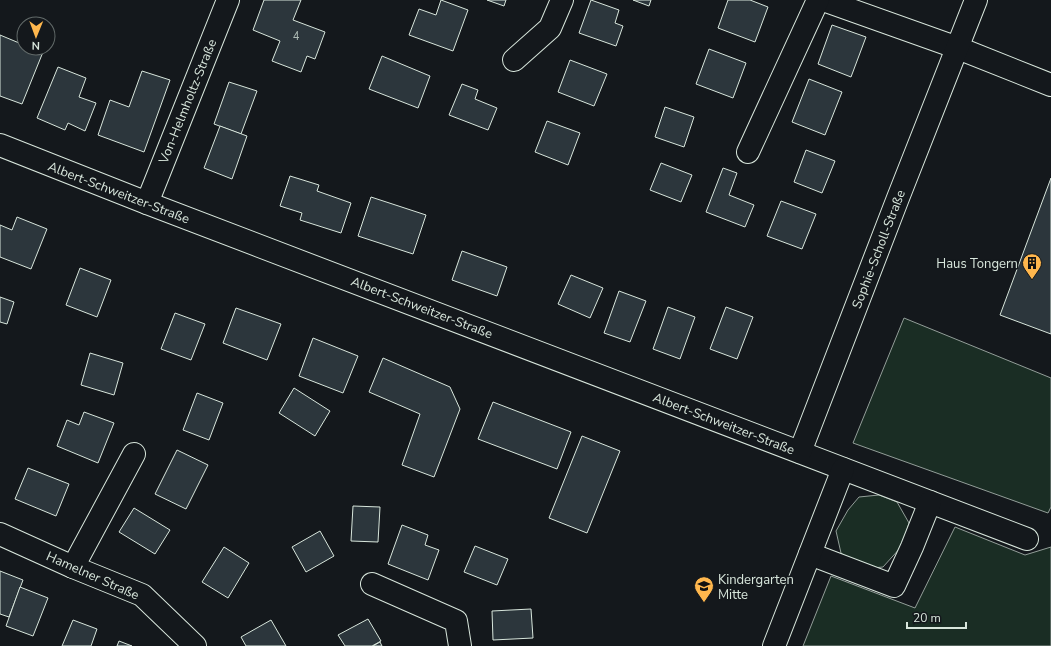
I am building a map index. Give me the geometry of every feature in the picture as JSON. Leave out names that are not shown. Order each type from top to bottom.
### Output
[{"type":"street","name":"Von-Helmholtz-Straße","points":[[147,203],[228,0]]},
{"type":"street","points":[[514,60],[550,28],[562,0]]},
{"type":"street","points":[[748,152],[818,0]]},
{"type":"street","points":[[823,0],[958,48],[1051,85]]},
{"type":"street","name":"Sophie-Scholl-Straße","points":[[800,452],[976,0]]},
{"type":"street","name":"Albert-Schweitzer-Straße","points":[[0,145],[147,203],[1027,539]]},
{"type":"street","points":[[73,567],[134,454]]},
{"type":"street","points":[[774,646],[844,468]]},
{"type":"street","points":[[810,554],[894,586],[930,502]]},
{"type":"street","name":"Hamelner Straße","points":[[0,534],[142,596],[195,646]]},
{"type":"street","points":[[372,584],[456,621],[460,646]]},
{"type":"green space","points":[[904,318],[1051,378],[1051,507],[1048,513],[853,443]]},
{"type":"green space","points":[[879,495],[897,502],[909,523],[902,546],[883,567],[861,569],[841,553],[836,531],[848,510],[859,497]]},
{"type":"green space","points":[[955,527],[1025,555],[1051,547],[1051,646],[803,646],[831,576],[915,608]]},
{"type":"building","points":[[264,0],[301,0],[293,20],[325,32],[315,59],[307,56],[301,72],[272,61],[280,41],[253,30]]},
{"type":"building","points":[[441,0],[468,10],[453,51],[409,35],[419,9],[436,15]]},
{"type":"building","points":[[487,0],[506,0],[504,6]]},
{"type":"building","points":[[591,0],[619,10],[615,23],[623,26],[616,46],[579,33]]},
{"type":"building","points":[[633,0],[651,0],[649,6]]},
{"type":"building","points":[[728,0],[750,0],[768,7],[755,42],[718,28]]},
{"type":"building","points":[[832,25],[866,37],[851,77],[818,64]]},
{"type":"building","points":[[0,35],[16,42],[16,56],[41,56],[22,104],[0,96]]},
{"type":"building","points":[[709,49],[746,63],[733,98],[696,84]]},
{"type":"building","points":[[382,56],[430,76],[418,108],[369,89]]},
{"type":"building","points":[[570,60],[607,74],[594,106],[558,92]]},
{"type":"building","points":[[58,67],[86,78],[79,97],[96,103],[85,131],[68,123],[65,130],[37,118]]},
{"type":"building","points":[[142,71],[170,80],[144,152],[98,135],[110,100],[129,107]]},
{"type":"building","points":[[809,79],[842,92],[825,135],[792,122]]},
{"type":"building","points":[[229,82],[257,91],[241,134],[214,124]]},
{"type":"building","points":[[462,84],[478,90],[475,99],[497,108],[488,130],[449,115]]},
{"type":"building","points":[[665,107],[694,117],[684,147],[655,137]]},
{"type":"building","points":[[547,121],[580,133],[568,165],[535,152]]},
{"type":"building","points":[[220,126],[247,136],[232,179],[204,168]]},
{"type":"building","points":[[806,150],[835,161],[822,193],[794,182]]},
{"type":"building","points":[[661,163],[692,175],[681,202],[650,190]]},
{"type":"building","points":[[723,168],[737,173],[729,195],[754,205],[745,227],[706,212]]},
{"type":"building","points":[[290,176],[319,185],[317,191],[351,203],[341,233],[300,220],[302,213],[280,206]]},
{"type":"building","name":"Haus Tongern","points":[[1051,178],[1051,334],[1000,315]]},
{"type":"building","points":[[371,197],[426,215],[413,254],[358,236]]},
{"type":"building","points":[[781,201],[816,214],[802,249],[767,236]]},
{"type":"building","points":[[17,217],[47,229],[31,269],[0,257],[0,225],[12,230]]},
{"type":"building","points":[[462,251],[507,267],[497,296],[452,280]]},
{"type":"building","points":[[80,268],[111,280],[97,317],[66,305]]},
{"type":"building","points":[[571,275],[603,288],[590,318],[558,304]]},
{"type":"building","points":[[619,291],[646,301],[630,342],[604,333]]},
{"type":"building","points":[[0,297],[14,302],[7,324],[0,322]]},
{"type":"building","points":[[668,307],[695,317],[680,359],[653,349]]},
{"type":"building","points":[[726,307],[753,317],[737,359],[710,349]]},
{"type":"building","points":[[236,308],[281,324],[267,360],[223,343]]},
{"type":"building","points":[[175,313],[205,324],[191,360],[161,349]]},
{"type":"building","points":[[313,338],[358,356],[343,393],[299,376]]},
{"type":"building","points":[[90,353],[123,363],[114,395],[81,385]]},
{"type":"building","points":[[383,358],[450,387],[460,409],[434,477],[402,465],[420,414],[369,392]]},
{"type":"building","points":[[294,388],[330,411],[315,436],[279,413]]},
{"type":"building","points":[[197,393],[223,403],[209,440],[183,430]]},
{"type":"building","points":[[493,402],[571,432],[557,469],[478,439]]},
{"type":"building","points":[[84,412],[114,423],[98,463],[57,446],[67,420],[79,425]]},
{"type":"building","points":[[582,436],[620,451],[587,533],[549,518]]},
{"type":"building","points":[[177,450],[208,465],[186,509],[155,494]]},
{"type":"building","points":[[28,468],[69,484],[56,516],[15,499]]},
{"type":"building","points":[[353,506],[380,507],[378,542],[351,541]]},
{"type":"building","points":[[134,508],[170,530],[155,554],[119,532]]},
{"type":"building","points":[[402,525],[428,535],[425,545],[439,550],[428,580],[388,564]]},
{"type":"building","points":[[320,531],[334,556],[306,572],[292,547]]},
{"type":"building","points":[[475,546],[508,559],[497,585],[464,572]]},
{"type":"building","points":[[224,547],[249,563],[228,598],[202,582]]},
{"type":"building","points":[[0,571],[23,580],[9,617],[0,614]]},
{"type":"building","points":[[20,587],[48,598],[33,636],[6,626]]},
{"type":"building","points":[[531,609],[533,638],[493,640],[492,611]]},
{"type":"building","points":[[368,619],[381,641],[372,646],[345,646],[338,635]]},
{"type":"building","points":[[73,620],[97,629],[91,646],[62,646]]},
{"type":"building","points":[[271,620],[286,646],[246,646],[241,637]]},
{"type":"building","points":[[119,641],[132,646],[117,646]]},
{"type":"building","points":[[380,642],[382,646],[373,646]]},
{"type":"place","name":"Haus Tongern","points":[[1032,280]]},
{"type":"place","name":"Kindergarten Mitte","points":[[704,603]]}]
